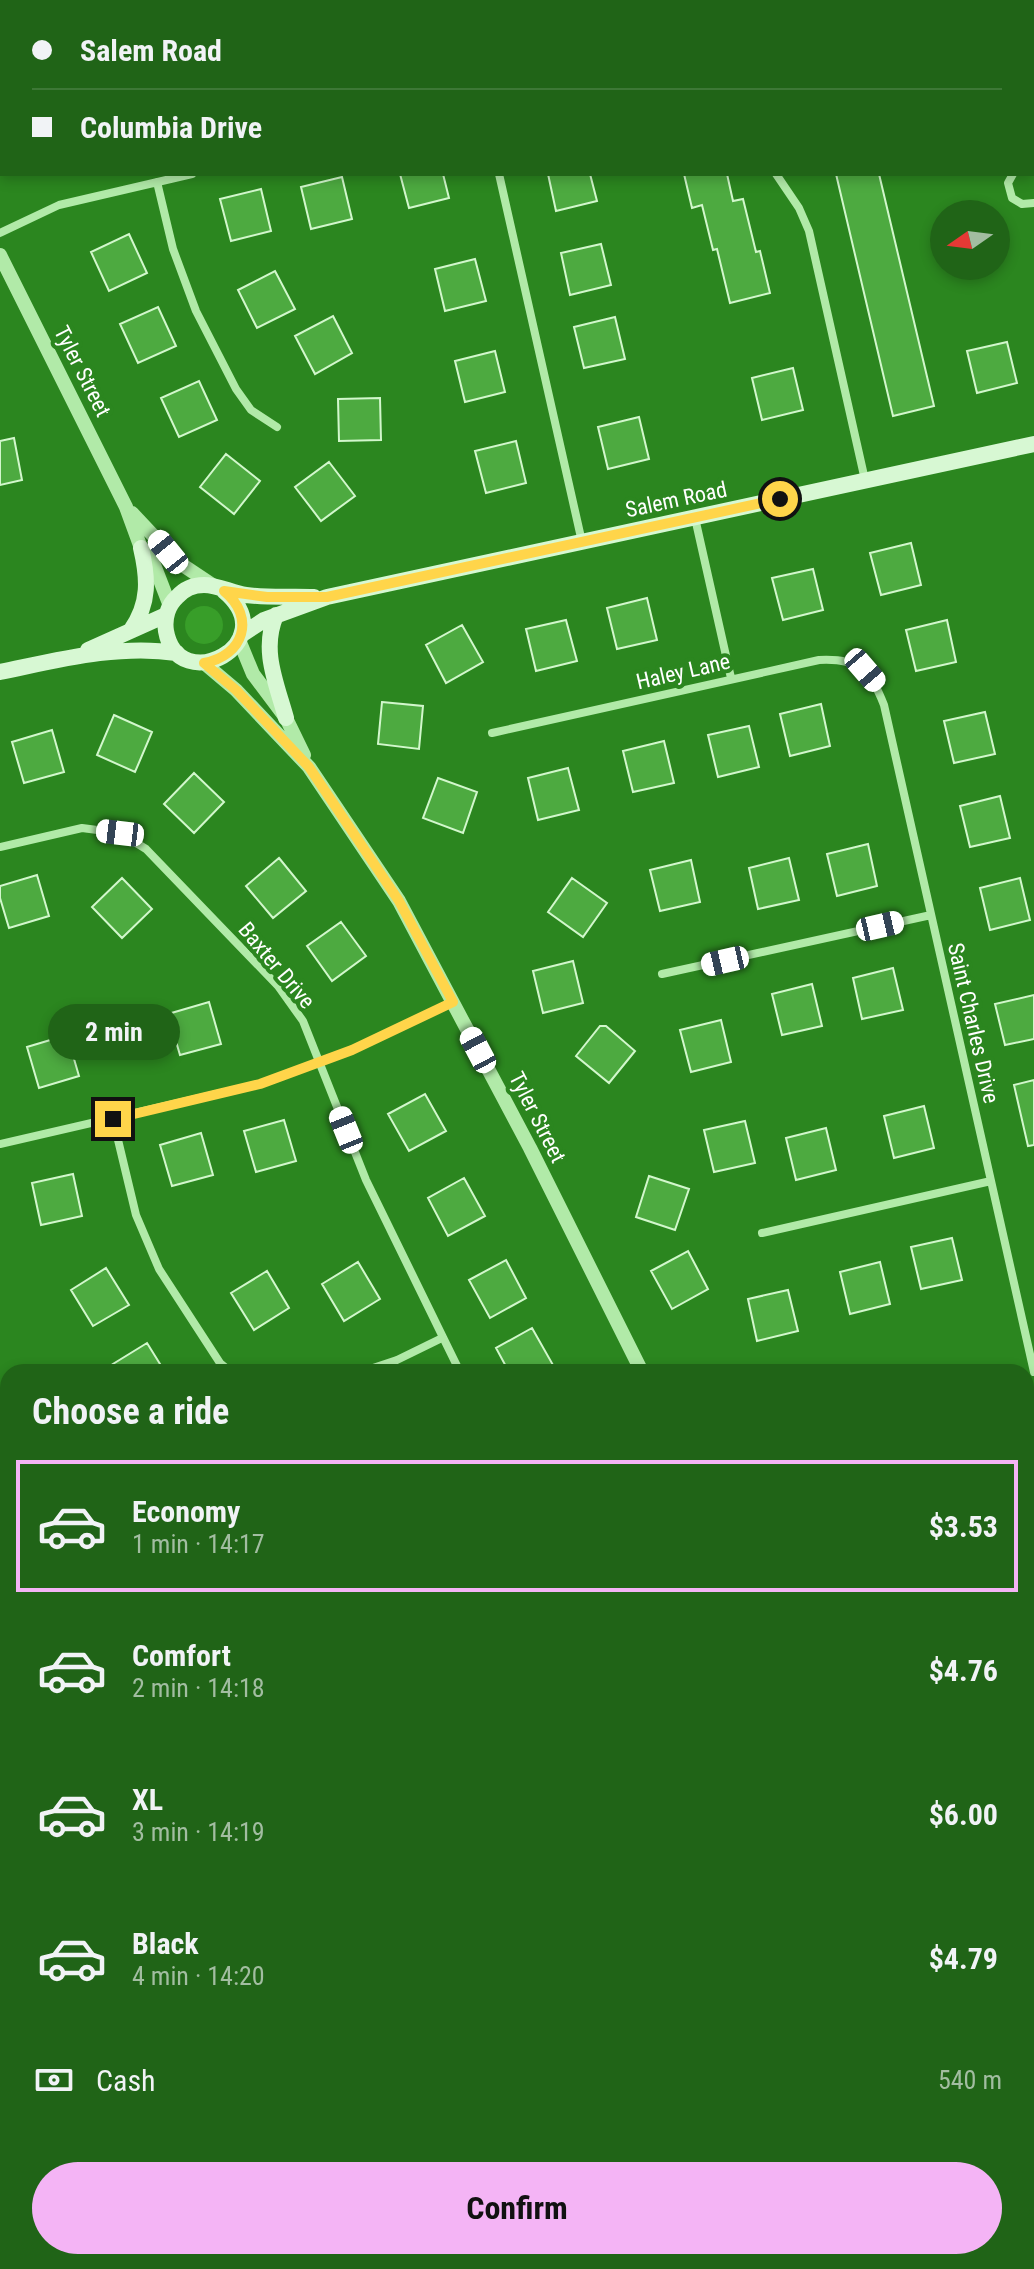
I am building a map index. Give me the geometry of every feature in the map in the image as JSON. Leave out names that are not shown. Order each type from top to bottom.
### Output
[{"type":"main road","name":"Salem Road","points":[[240,638],[264,620],[327,597],[1034,444]]},
{"type":"main road","points":[[130,631],[142,614],[145,600],[145,564],[141,548]]},
{"type":"main road","points":[[0,672],[76,656],[148,649],[177,653],[204,663],[227,655],[240,638],[243,623],[234,599],[219,588],[193,586],[176,597],[168,610],[166,630],[177,653]]},
{"type":"main road","name":"Salem Road","points":[[219,588],[267,597],[327,597]]},
{"type":"main road","points":[[76,656],[168,610]]},
{"type":"main road","points":[[276,615],[269,631],[268,645],[286,718]]},
{"type":"street","points":[[0,233],[59,205],[183,176]]},
{"type":"street","points":[[499,176],[582,542]]},
{"type":"street","points":[[777,176],[799,208],[809,231],[865,480]]},
{"type":"street","points":[[1012,176],[1008,183],[1012,198],[1022,204],[1034,203]]},
{"type":"street","points":[[157,182],[173,249],[196,311],[236,389],[251,410],[277,427]]},
{"type":"street","name":"Tyler Street","points":[[0,255],[126,507],[141,548],[153,562],[168,610]]},
{"type":"street","name":"Tyler Street","points":[[126,507],[178,562],[219,588]]},
{"type":"street","points":[[695,518],[731,678]]},
{"type":"street","name":"Tyler Street","points":[[240,638],[253,674],[286,718],[309,767],[399,901],[638,1364]]},
{"type":"street","name":"Haley Lane","points":[[492,733],[819,660],[852,662],[865,670],[875,682]]},
{"type":"street","name":"Tyler Street","points":[[204,663],[236,690],[309,767]]},
{"type":"street","name":"Saint Charles Drive","points":[[875,682],[884,705],[1032,1364]]},
{"type":"street","name":"Baxter Drive","points":[[0,847],[82,828],[120,833],[146,849],[278,986],[303,1021],[366,1180],[456,1364]]},
{"type":"street","points":[[662,974],[931,915]]},
{"type":"street","points":[[0,1144],[260,1084],[352,1050],[453,1002]]},
{"type":"street","points":[[113,1119],[136,1215],[159,1269],[221,1364]]},
{"type":"street","points":[[762,1233],[991,1181]]},
{"type":"street","points":[[385,1364],[442,1338]]},
{"type":"green space","points":[[204,606],[218,611],[223,625],[218,639],[204,644],[190,639],[185,625],[190,611]]},
{"type":"building","points":[[401,176],[444,176],[449,198],[409,208]]},
{"type":"building","points":[[548,176],[591,176],[597,201],[556,211]]},
{"type":"building","points":[[684,176],[727,176],[733,201],[743,199],[770,293],[730,303],[702,205],[692,208]]},
{"type":"building","points":[[836,176],[879,176],[934,406],[893,416]]},
{"type":"building","points":[[342,177],[352,219],[311,229],[301,187]]},
{"type":"building","points":[[261,189],[271,231],[231,241],[220,199]]},
{"type":"building","points":[[129,234],[147,273],[109,291],[91,252]]},
{"type":"building","points":[[601,244],[611,285],[570,295],[561,253]]},
{"type":"building","points":[[475,259],[486,301],[445,311],[435,269]]},
{"type":"building","points":[[275,271],[295,309],[257,328],[238,290]]},
{"type":"building","points":[[158,307],[176,346],[138,363],[120,324]]},
{"type":"building","points":[[333,316],[352,353],[315,374],[295,336]]},
{"type":"building","points":[[615,317],[625,359],[584,368],[574,327]]},
{"type":"building","points":[[1007,342],[1017,383],[977,393],[967,351]]},
{"type":"building","points":[[495,351],[505,392],[465,402],[455,361]]},
{"type":"building","points":[[793,368],[803,410],[762,420],[752,378]]},
{"type":"building","points":[[199,381],[217,420],[179,437],[161,398]]},
{"type":"building","points":[[380,398],[381,440],[339,441],[338,399]]},
{"type":"building","points":[[639,417],[649,459],[608,469],[598,427]]},
{"type":"building","points":[[14,438],[22,480],[0,485],[0,441]]},
{"type":"building","points":[[516,441],[526,483],[486,493],[475,451]]},
{"type":"building","points":[[226,454],[260,481],[234,514],[200,487]]},
{"type":"building","points":[[329,462],[355,496],[321,521],[295,487]]},
{"type":"building","points":[[911,543],[921,585],[881,595],[870,553]]},
{"type":"building","points":[[813,569],[823,610],[783,620],[772,578]]},
{"type":"building","points":[[647,598],[657,640],[617,649],[607,608]]},
{"type":"building","points":[[566,620],[577,661],[536,671],[526,629]]},
{"type":"building","points":[[947,620],[956,662],[916,671],[906,630]]},
{"type":"building","points":[[462,625],[483,662],[446,683],[426,645]]},
{"type":"building","points":[[382,702],[423,706],[419,749],[378,744]]},
{"type":"building","points":[[821,704],[830,746],[790,756],[780,714]]},
{"type":"building","points":[[985,712],[995,754],[954,763],[944,721]]},
{"type":"building","points":[[114,715],[152,732],[135,772],[97,755]]},
{"type":"building","points":[[749,726],[759,767],[718,777],[708,735]]},
{"type":"building","points":[[52,730],[64,772],[24,783],[12,742]]},
{"type":"building","points":[[664,741],[674,783],[633,792],[623,751]]},
{"type":"building","points":[[568,768],[579,810],[538,820],[528,778]]},
{"type":"building","points":[[194,773],[224,802],[194,833],[164,804]]},
{"type":"building","points":[[438,778],[477,792],[463,833],[423,818]]},
{"type":"building","points":[[1000,796],[1010,838],[970,847],[960,806]]},
{"type":"building","points":[[868,844],[877,886],[837,896],[827,854]]},
{"type":"building","points":[[279,858],[306,891],[273,918],[246,886]]},
{"type":"building","points":[[789,858],[799,900],[758,909],[749,868]]},
{"type":"building","points":[[691,860],[700,902],[660,911],[650,870]]},
{"type":"building","points":[[37,875],[49,916],[9,928],[0,898],[0,886]]},
{"type":"building","points":[[122,878],[152,909],[122,938],[92,907]]},
{"type":"building","points":[[572,878],[607,903],[583,937],[548,912]]},
{"type":"building","points":[[1020,878],[1030,920],[990,930],[980,888]]},
{"type":"building","points":[[341,922],[366,956],[332,981],[307,946]]},
{"type":"building","points":[[573,961],[583,1003],[543,1013],[533,971]]},
{"type":"building","points":[[893,968],[903,1010],[862,1019],[853,978]]},
{"type":"building","points":[[812,984],[822,1026],[782,1035],[772,994]]},
{"type":"building","points":[[1034,995],[1034,1039],[1005,1045],[995,1004]]},
{"type":"building","points":[[209,1002],[221,1044],[180,1055],[168,1014]]},
{"type":"building","points":[[721,1020],[731,1062],[691,1072],[680,1030]]},
{"type":"building","points":[[600,1026],[606,1026],[635,1051],[609,1083],[576,1056]]},
{"type":"building","points":[[67,1035],[79,1076],[39,1088],[27,1047]]},
{"type":"building","points":[[1034,1080],[1034,1145],[1028,1146],[1014,1085]]},
{"type":"building","points":[[425,1094],[446,1131],[409,1151],[388,1114]]},
{"type":"building","points":[[924,1106],[934,1148],[894,1158],[884,1116]]},
{"type":"building","points":[[284,1120],[296,1161],[256,1172],[244,1131]]},
{"type":"building","points":[[745,1121],[755,1163],[714,1172],[704,1130]]},
{"type":"building","points":[[826,1128],[836,1170],[796,1180],[786,1138]]},
{"type":"building","points":[[201,1133],[213,1175],[172,1186],[160,1145]]},
{"type":"building","points":[[73,1174],[82,1216],[41,1225],[32,1183]]},
{"type":"building","points":[[649,1176],[689,1189],[675,1230],[636,1217]]},
{"type":"building","points":[[464,1178],[485,1216],[448,1236],[428,1198]]},
{"type":"building","points":[[952,1238],[962,1280],[921,1289],[911,1247]]},
{"type":"building","points":[[688,1251],[708,1289],[672,1309],[651,1271]]},
{"type":"building","points":[[506,1260],[526,1298],[490,1318],[469,1280]]},
{"type":"building","points":[[358,1262],[380,1299],[344,1321],[322,1284]]},
{"type":"building","points":[[880,1262],[890,1304],[850,1314],[840,1272]]},
{"type":"building","points":[[106,1268],[129,1305],[93,1326],[71,1290]]},
{"type":"building","points":[[267,1271],[289,1308],[254,1330],[231,1293]]},
{"type":"building","points":[[788,1290],[798,1331],[757,1341],[748,1299]]},
{"type":"building","points":[[532,1328],[552,1364],[505,1364],[496,1348]]},
{"type":"building","points":[[147,1343],[160,1364],[113,1364]]},
{"type":"route","points":[[113,1119],[260,1084],[352,1050],[453,1002],[399,901],[334,801],[309,767],[236,690],[204,663],[227,655],[241,635],[243,623],[240,610],[234,599],[224,591],[267,597],[327,597],[780,499]]}]
